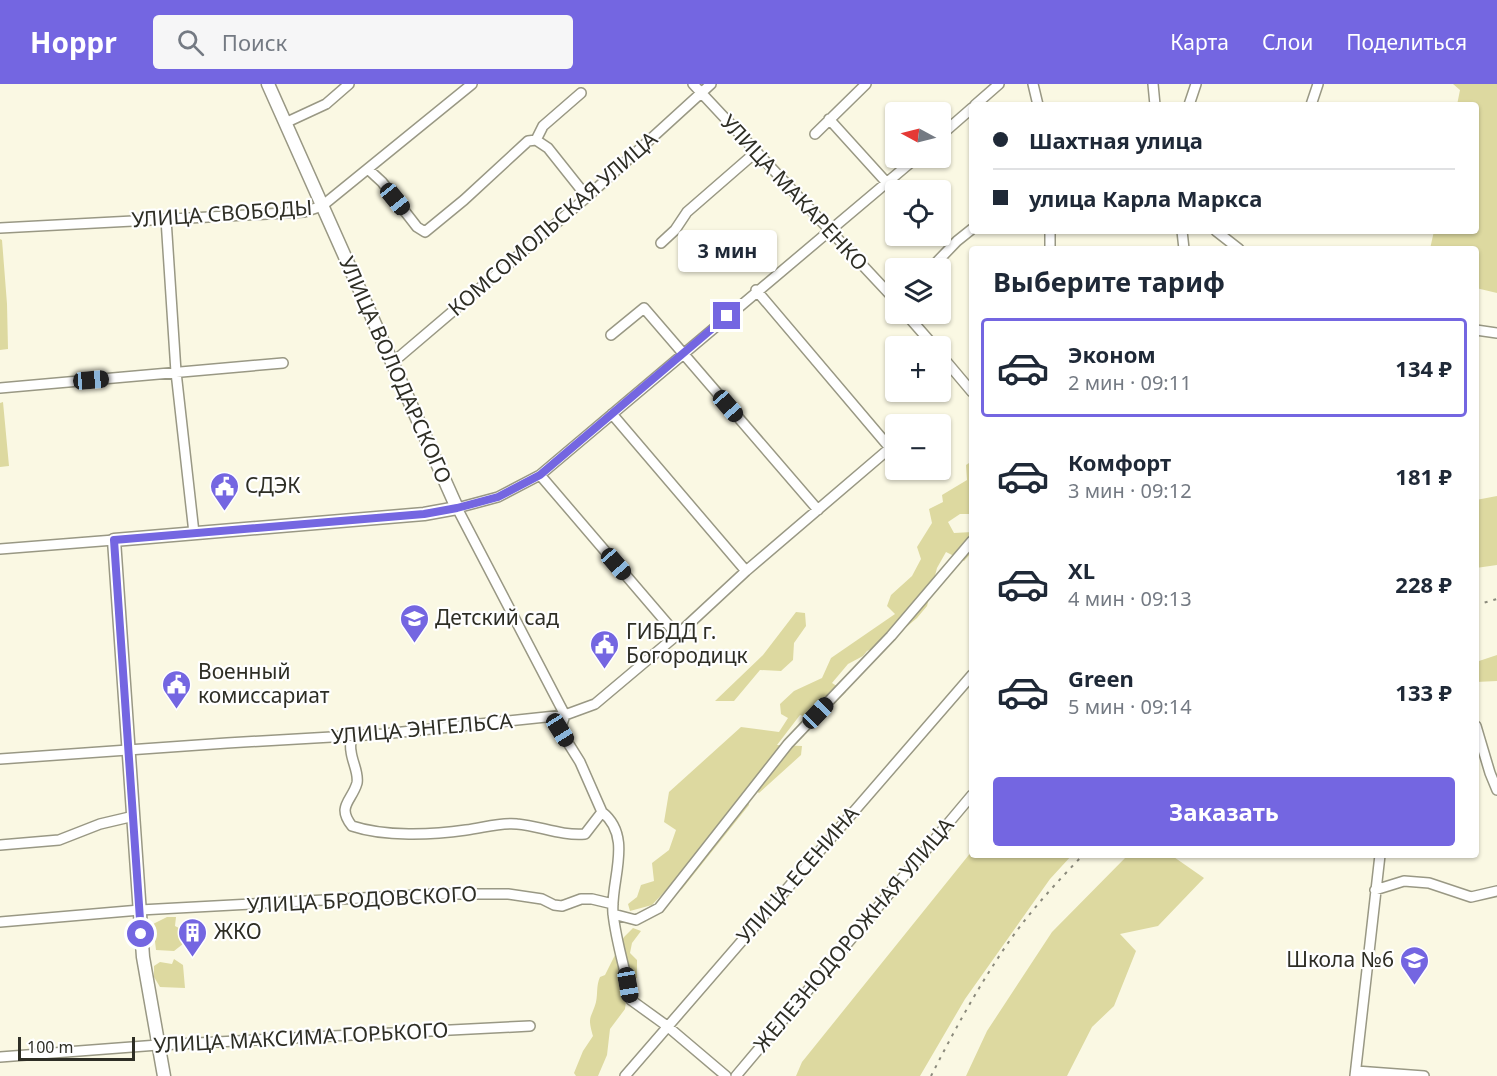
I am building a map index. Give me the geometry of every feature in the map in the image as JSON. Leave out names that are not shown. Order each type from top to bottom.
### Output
[{"type":"main road","name":"УЛИЦА ВОЛОДАРСКОГО","points":[[268,84],[457,508]]},
{"type":"main road","points":[[164,1076],[144,966],[114,540],[424,514],[457,508]]},
{"type":"street","points":[[285,123],[326,104],[349,84]]},
{"type":"street","name":"УЛИЦА СВОБОДЫ","points":[[0,228],[304,212],[322,206],[472,84]]},
{"type":"street","name":"УЛИЦА МАКАРЕНКО","points":[[693,84],[885,289]]},
{"type":"street","name":"КОМСОМОЛЬСКАЯ УЛИЦА","points":[[392,363],[587,197],[711,84]]},
{"type":"street","points":[[815,134],[866,84]]},
{"type":"street","points":[[979,102],[999,84]]},
{"type":"street","points":[[1033,84],[1037,102]]},
{"type":"street","points":[[1153,84],[1155,102]]},
{"type":"street","points":[[1190,102],[1196,84]]},
{"type":"street","points":[[1312,102],[1318,84]]},
{"type":"street","points":[[536,140],[543,126],[581,93]]},
{"type":"street","points":[[951,126],[969,110]]},
{"type":"street","points":[[829,119],[885,181]]},
{"type":"street","points":[[369,170],[382,182],[417,227],[425,231],[464,200],[528,141],[536,140],[548,148],[587,197]]},
{"type":"street","points":[[661,243],[675,230],[687,212],[756,152]]},
{"type":"street","points":[[890,180],[904,168]]},
{"type":"street","points":[[457,508],[498,497],[540,475],[756,290],[885,185]]},
{"type":"street","points":[[166,219],[176,372],[194,533]]},
{"type":"street","points":[[941,258],[969,231]]},
{"type":"street","points":[[1220,234],[1235,246]]},
{"type":"street","name":"УЛИЦА ЭНГЕЛЬСА","points":[[0,759],[351,737],[565,715],[595,704],[678,635],[746,571],[890,448],[756,290]]},
{"type":"street","points":[[611,335],[644,308],[671,337],[682,355],[818,510]]},
{"type":"street","points":[[915,324],[925,336]]},
{"type":"street","points":[[1479,330],[1497,333]]},
{"type":"street","points":[[0,388],[283,363]]},
{"type":"street","points":[[951,367],[969,388]]},
{"type":"street","points":[[612,414],[746,571]]},
{"type":"street","points":[[540,475],[678,635]]},
{"type":"street","name":"УЛИЦА ВОЛОДАРСКОГО","points":[[457,508],[565,715],[560,730],[580,762],[602,812],[608,816],[615,828],[620,854],[613,909],[621,961],[631,1000],[667,1026],[726,1076]]},
{"type":"street","points":[[0,549],[114,540]]},
{"type":"street","name":"УЛИЦА БРОДОВСКОГО","points":[[0,922],[140,910],[446,894],[508,894],[542,899],[562,906],[581,899],[592,898],[636,920],[659,908],[788,744],[891,636],[969,545]]},
{"type":"street","name":"УЛИЦА ЕСЕНИНА","points":[[625,1076],[969,678]]},
{"type":"street","points":[[1479,736],[1497,790]]},
{"type":"street","points":[[351,737],[357,784],[346,805],[345,813],[352,826],[363,830],[398,834],[516,824],[556,833],[585,834],[602,812]]},
{"type":"street","name":"ЖЕЛЕЗНОДОРОЖНАЯ УЛИЦА","points":[[736,1076],[969,799]]},
{"type":"street","points":[[0,845],[58,840],[100,824],[134,816]]},
{"type":"street","points":[[1380,858],[1356,1073],[1425,1076]]},
{"type":"street","points":[[1376,890],[1404,881],[1429,883],[1471,897],[1497,891]]},
{"type":"street","name":"УЛИЦА МАКСИМА ГОРЬКОГО","points":[[0,1057],[158,1045],[530,1026]]},
{"type":"shaded area","points":[[1453,84],[1497,84],[1497,293],[1479,289],[1479,246],[1431,246],[1433,234],[1479,234],[1479,102],[1458,102],[1460,90]]},
{"type":"shaded area","points":[[0,239],[2,240],[7,304],[8,349],[0,350]]},
{"type":"shaded area","points":[[3,402],[9,466],[0,467],[0,403]]},
{"type":"shaded area","points":[[969,463],[969,514],[960,514],[948,522],[954,533],[969,532],[969,555],[964,561],[946,552],[937,568],[927,606],[917,618],[891,640],[867,651],[863,656],[848,664],[832,683],[846,692],[816,720],[800,715],[777,745],[802,746],[801,755],[759,793],[748,786],[749,805],[682,889],[672,896],[666,890],[652,905],[630,911],[628,904],[637,897],[641,885],[654,881],[652,863],[669,850],[676,830],[664,822],[669,792],[741,727],[779,732],[788,718],[781,714],[780,704],[794,691],[822,678],[831,658],[895,614],[887,606],[891,595],[912,576],[921,559],[917,547],[932,523],[929,509],[943,502],[942,495],[967,480],[966,465]]},
{"type":"shaded area","points":[[1497,496],[1497,565],[1479,568],[1479,499]]},
{"type":"shaded area","points":[[796,612],[805,613],[806,626],[794,643],[793,660],[781,671],[760,670],[734,701],[715,701],[763,655]]},
{"type":"shaded area","points":[[1497,655],[1497,681],[1479,682],[1479,661]]},
{"type":"shaded area","points":[[969,855],[969,858],[1069,858],[1050,879],[965,999],[920,1076],[796,1076],[802,1062]]},
{"type":"shaded area","points":[[1125,858],[1175,858],[1204,878],[1158,926],[1120,934],[1136,951],[1114,1006],[1092,1027],[1067,1076],[966,1076],[987,1031],[1052,932]]},
{"type":"shaded area","points":[[167,917],[176,917],[175,926],[181,929],[183,944],[174,951],[156,950],[153,924]]},
{"type":"shaded area","points":[[633,928],[641,931],[632,943],[630,953],[637,960],[637,978],[620,978],[620,988],[626,1001],[625,1009],[610,1029],[607,1055],[598,1076],[576,1076],[574,1073],[583,1051],[593,1036],[590,1018],[596,1002],[600,977],[605,975],[624,937]]},
{"type":"shaded area","points":[[174,959],[183,965],[185,988],[160,987],[154,977],[154,966],[160,962],[172,964]]},
{"type":"railway","points":[[1479,604],[1497,599]]},
{"type":"railway","points":[[931,1076],[972,1000],[1009,942],[1039,903],[1080,858]]},
{"type":"place","name":"СДЭК","points":[[224,512]]},
{"type":"place","name":"Детский сад","points":[[414,644]]},
{"type":"place","name":"ГИБДД г. Богородицк","points":[[605,670]]},
{"type":"place","name":"Военный комиссариат","points":[[177,710]]},
{"type":"place","name":"ЖКО","points":[[193,958]]},
{"type":"place","name":"Школа №6","points":[[1415,986]]},
{"type":"route","points":[[141,934],[125,673],[114,540],[424,514],[498,497],[540,475],[727,316]]}]
